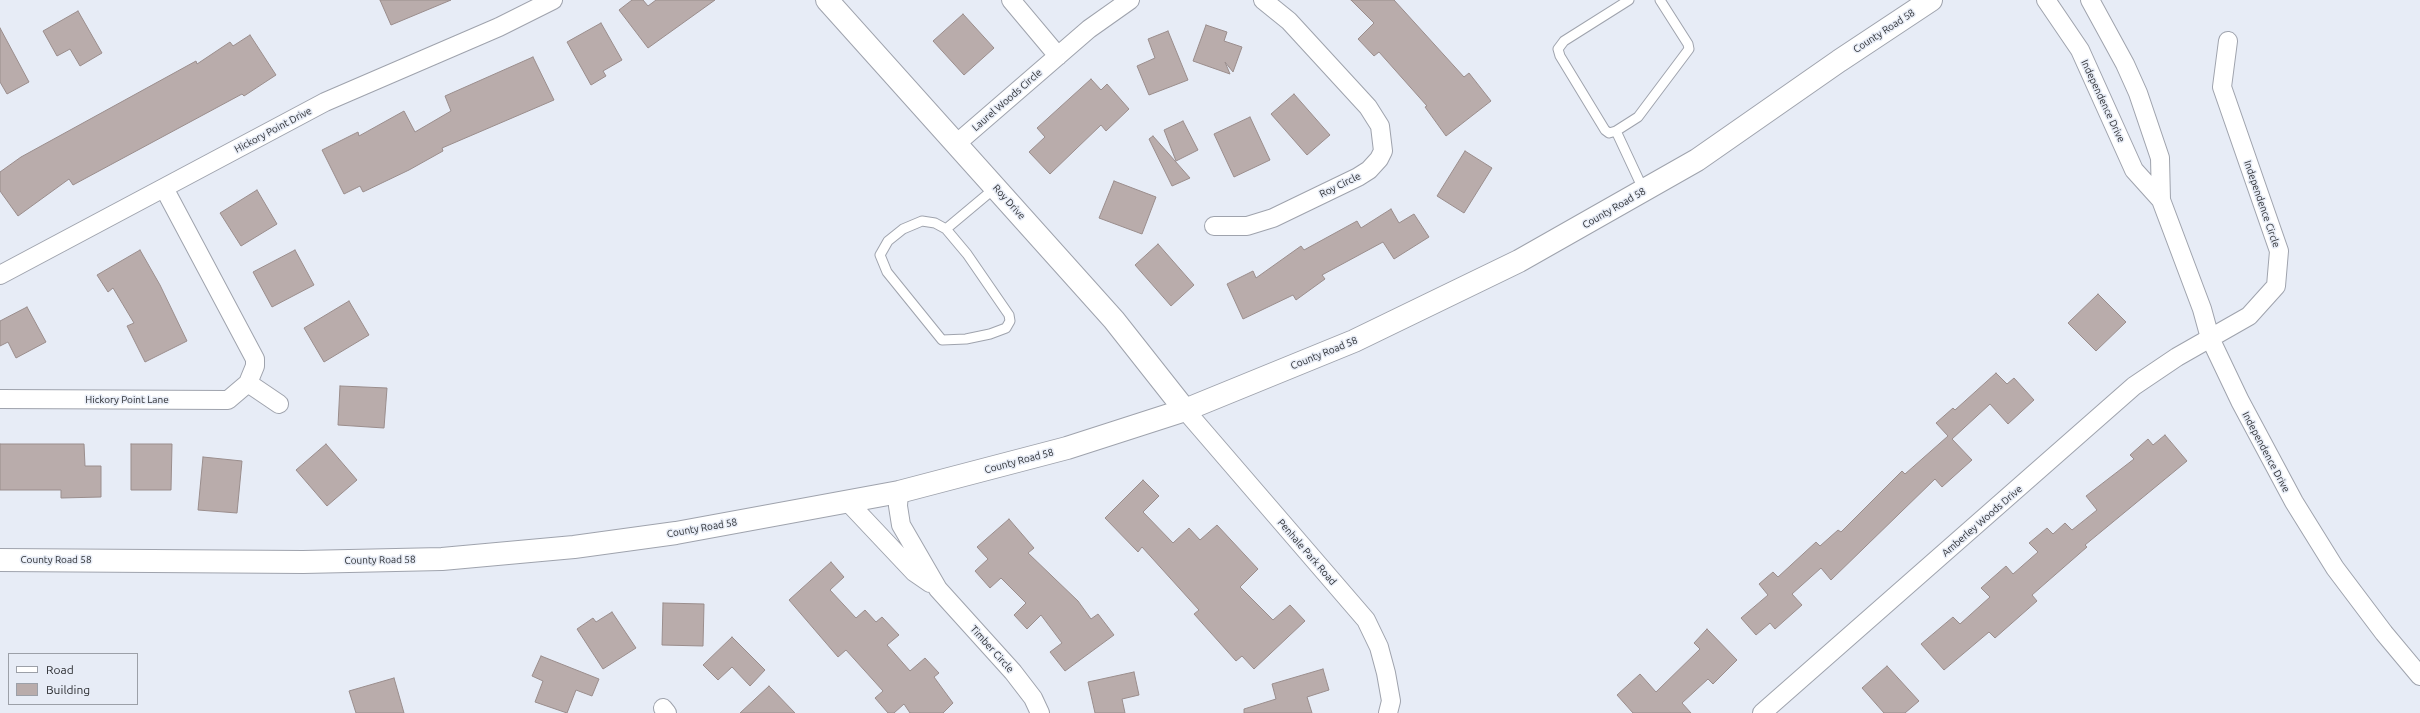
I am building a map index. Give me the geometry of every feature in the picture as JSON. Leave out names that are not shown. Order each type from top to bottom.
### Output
[{"type":"street","name":"Hickory Point Drive","points":[[0,275],[325,102],[498,27],[553,0]]},
{"type":"street","name":"Roy Drive","points":[[827,0],[1114,320],[1185,410]]},
{"type":"street","points":[[1011,0],[1058,56],[1089,29],[1130,0]]},
{"type":"street","name":"Roy Circle","points":[[1214,226],[1247,226],[1273,218],[1358,177],[1374,164],[1383,151],[1380,126],[1368,107],[1289,21],[1262,0]]},
{"type":"street","name":"County Road 58","points":[[0,560],[302,562],[442,559],[574,547],[676,533],[899,492],[1067,448],[1185,410],[1354,341],[1424,309],[1519,261],[1644,191],[1741,131],[1839,61],[1931,0]]},
{"type":"street","name":"Independence Drive","points":[[2046,0],[2080,50],[2134,170],[2161,200]]},
{"type":"street","name":"Independence Drive","points":[[2090,0],[2125,64],[2152,130],[2160,158],[2161,200],[2202,309],[2210,338],[2263,447],[2335,568],[2384,633],[2420,676]]},
{"type":"street","name":"Independence Circle","points":[[2210,338],[2249,316],[2276,286],[2279,251],[2222,87],[2228,41]]},
{"type":"street","name":"Laurel Woods Circle","points":[[956,144],[1058,56]]},
{"type":"street","name":"Hickory Point Lane","points":[[0,399],[228,400],[248,383],[255,366],[255,359],[164,188]]},
{"type":"street","name":"Amberley Woods Drive","points":[[1762,713],[2134,386],[2177,357],[2210,338]]},
{"type":"street","points":[[248,383],[279,404]]},
{"type":"street","name":"Penhale Park Road","points":[[1185,410],[1366,620],[1379,646],[1383,660],[1391,702],[1388,713]]},
{"type":"street","name":"Timber Circle","points":[[899,492],[898,506],[901,525],[938,589],[1013,672],[1033,698],[1040,713]]},
{"type":"street","name":"Timber Circle","points":[[848,502],[914,572],[938,589]]},
{"type":"lane","points":[[1629,0],[1564,41],[1558,49],[1560,56],[1605,130],[1609,133],[1616,131],[1638,117],[1689,49],[1688,44],[1660,0]]},
{"type":"lane","points":[[1616,131],[1644,191]]},
{"type":"lane","points":[[946,229],[995,188]]},
{"type":"lane","points":[[922,221],[935,223],[946,229],[967,254],[1009,316],[1010,321],[1006,328],[990,334],[966,339],[942,340],[887,272],[880,255],[888,241],[903,229],[922,221]]},
{"type":"building","points":[[380,0],[451,0],[391,25]]},
{"type":"building","points":[[632,0],[643,0],[648,6],[656,0],[715,0],[648,48],[619,10]]},
{"type":"building","points":[[1351,0],[1394,0],[1464,77],[1469,73],[1491,101],[1446,136],[1425,107],[1427,106],[1379,52],[1374,56],[1358,39],[1374,23]]},
{"type":"building","points":[[78,11],[102,53],[80,66],[70,49],[57,56],[43,31]]},
{"type":"building","points":[[963,14],[994,48],[964,75],[933,41]]},
{"type":"building","points":[[601,23],[622,60],[603,71],[606,76],[591,85],[567,42]]},
{"type":"building","points":[[1206,25],[1227,32],[1224,41],[1242,47],[1233,72],[1225,62],[1230,74],[1193,61]]},
{"type":"building","points":[[0,28],[29,82],[7,94],[0,82]]},
{"type":"building","points":[[1168,31],[1188,80],[1149,95],[1137,66],[1155,58],[1148,39]]},
{"type":"building","points":[[250,35],[276,75],[244,96],[242,94],[73,185],[69,179],[18,216],[0,191],[0,172],[21,157],[196,61],[197,64],[230,42],[233,46]]},
{"type":"building","points":[[533,57],[554,100],[442,148],[443,151],[409,170],[363,192],[360,186],[344,194],[322,150],[358,132],[359,136],[404,111],[415,132],[451,111],[445,96]]},
{"type":"building","points":[[1091,79],[1101,90],[1107,84],[1129,109],[1106,131],[1101,125],[1050,174],[1029,152],[1045,137],[1037,128]]},
{"type":"building","points":[[1294,94],[1330,135],[1307,155],[1271,114]]},
{"type":"building","points":[[1250,117],[1270,160],[1234,177],[1214,134]]},
{"type":"building","points":[[1183,121],[1198,150],[1176,161],[1164,130]]},
{"type":"building","points":[[1153,136],[1190,178],[1172,186],[1149,139]]},
{"type":"building","points":[[1465,151],[1492,168],[1464,213],[1437,196]]},
{"type":"building","points":[[1114,181],[1156,197],[1142,234],[1099,218]]},
{"type":"building","points":[[257,190],[277,224],[241,246],[220,213]]},
{"type":"building","points":[[1391,209],[1399,223],[1414,214],[1429,237],[1394,259],[1383,242],[1322,275],[1325,279],[1296,300],[1293,295],[1243,319],[1227,284],[1253,271],[1256,278],[1301,246],[1304,250],[1357,221],[1361,228]]},
{"type":"building","points":[[1158,244],[1194,285],[1171,306],[1135,265]]},
{"type":"building","points":[[140,250],[160,285],[187,341],[145,362],[127,326],[134,323],[113,288],[108,292],[97,275]]},
{"type":"building","points":[[295,250],[314,285],[272,307],[253,272]]},
{"type":"building","points":[[2098,294],[2126,322],[2096,351],[2068,323]]},
{"type":"building","points":[[349,301],[369,335],[324,362],[304,328]]},
{"type":"building","points":[[27,307],[46,342],[16,358],[8,342],[0,346],[0,321]]},
{"type":"building","points":[[1996,373],[2007,384],[2014,378],[2034,400],[2008,424],[1990,404],[1952,439],[1972,460],[1942,487],[1935,479],[1831,580],[1821,568],[1792,594],[1802,605],[1775,629],[1770,623],[1756,635],[1741,618],[1768,595],[1759,584],[1773,572],[1778,577],[1816,542],[1820,546],[1838,530],[1841,532],[1902,471],[1905,474],[1948,436],[1936,423],[1953,408],[1955,410]]},
{"type":"building","points":[[340,386],[387,388],[384,428],[338,425]]},
{"type":"building","points":[[2165,435],[2187,461],[2085,545],[2087,547],[2032,595],[2037,601],[1995,638],[1989,632],[1944,670],[1921,644],[1953,617],[1960,624],[1990,597],[1981,588],[2006,566],[2013,574],[2038,552],[2029,543],[2047,528],[2053,534],[2065,523],[2072,530],[2097,510],[2086,496],[2134,459],[2130,455],[2148,439],[2153,445]]},
{"type":"building","points":[[0,444],[84,444],[85,466],[101,466],[101,497],[61,498],[61,490],[0,490]]},
{"type":"building","points":[[131,444],[172,444],[171,490],[131,490]]},
{"type":"building","points":[[326,444],[357,480],[327,506],[296,470]]},
{"type":"building","points":[[203,457],[242,461],[237,513],[198,510]]},
{"type":"building","points":[[1143,480],[1159,496],[1143,512],[1173,543],[1189,528],[1200,540],[1217,525],[1258,569],[1240,587],[1273,620],[1290,605],[1305,621],[1254,669],[1242,656],[1236,661],[1194,614],[1199,610],[1142,547],[1138,552],[1105,518]]},
{"type":"building","points":[[1009,519],[1034,548],[1028,553],[1078,601],[1091,619],[1098,614],[1114,635],[1065,671],[1050,652],[1062,643],[1041,615],[1027,629],[1014,615],[1026,603],[1001,578],[990,588],[975,571],[988,559],[977,547]]},
{"type":"building","points":[[831,562],[844,577],[830,590],[856,618],[865,610],[876,622],[882,617],[899,635],[887,645],[910,671],[925,658],[939,673],[934,677],[953,703],[943,713],[910,713],[904,704],[894,713],[888,713],[875,698],[883,691],[846,650],[838,657],[789,600]]},
{"type":"building","points":[[663,603],[704,604],[703,646],[662,645]]},
{"type":"building","points":[[612,612],[636,648],[603,669],[577,629],[593,618],[596,622]]},
{"type":"building","points":[[1707,629],[1737,660],[1713,684],[1708,679],[1682,703],[1691,713],[1633,713],[1617,695],[1640,674],[1656,692],[1700,649],[1694,643]]},
{"type":"building","points":[[732,637],[765,670],[750,686],[732,667],[718,680],[703,665]]},
{"type":"building","points":[[541,656],[599,679],[592,696],[576,690],[567,713],[535,702],[543,681],[532,676]]},
{"type":"building","points":[[1887,666],[1919,701],[1905,713],[1884,713],[1862,688]]},
{"type":"building","points":[[1323,669],[1329,690],[1307,697],[1312,713],[1244,713],[1244,709],[1276,699],[1272,684]]},
{"type":"building","points":[[1134,672],[1139,695],[1122,699],[1125,713],[1095,713],[1088,682]]},
{"type":"building","points":[[394,678],[404,713],[356,713],[349,691]]},
{"type":"building","points":[[769,686],[795,713],[740,713]]}]
